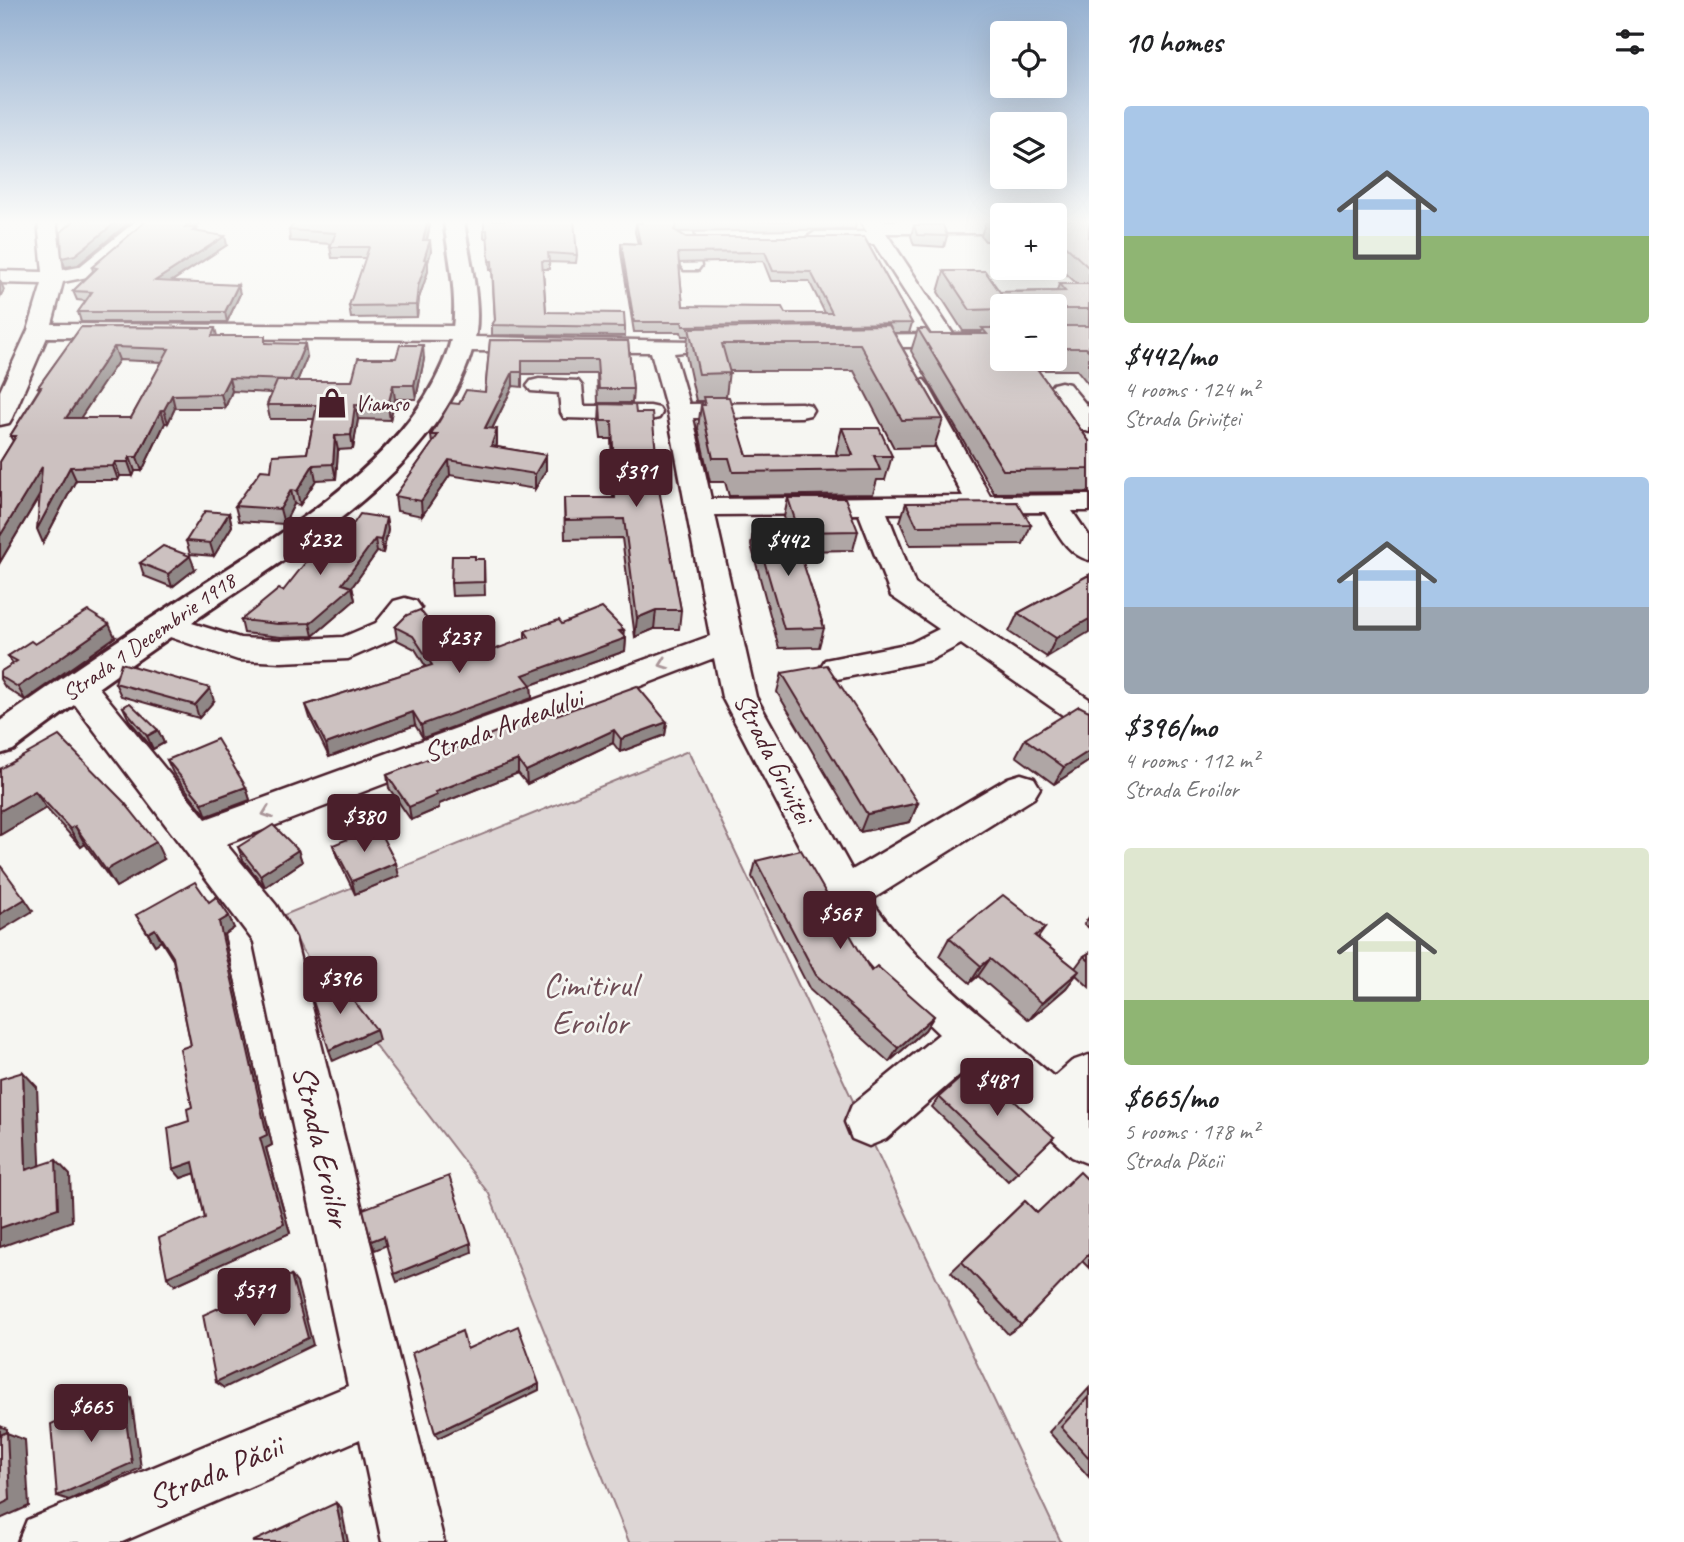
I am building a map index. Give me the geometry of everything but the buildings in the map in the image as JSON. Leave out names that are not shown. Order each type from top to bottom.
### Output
[{"type":"main road","name":"Strada 1 Decembrie 1918","points":[[0,740],[337,505],[389,458],[409,437],[436,399],[462,339],[459,293]]},
{"type":"street","points":[[0,418],[39,330],[50,293]]},
{"type":"street","points":[[916,293],[947,341]]},
{"type":"street","points":[[39,330],[702,346]]},
{"type":"street","points":[[824,343],[990,340]]},
{"type":"street","points":[[892,342],[981,504]]},
{"type":"street","name":"Strada Griviței","points":[[662,346],[679,412],[739,696],[845,895],[877,943],[899,968],[1089,1140]]},
{"type":"street","points":[[539,386],[570,386],[573,413],[801,410]]},
{"type":"street","points":[[1061,389],[1089,424]]},
{"type":"street","points":[[1053,503],[1078,542],[1089,551]]},
{"type":"street","points":[[699,506],[1089,503]]},
{"type":"street","points":[[870,505],[902,589],[1089,716]]},
{"type":"street","points":[[166,625],[238,649],[281,651],[348,648],[387,630],[405,608]]},
{"type":"street","points":[[837,667],[919,652],[962,630]]},
{"type":"street","name":"Strada Ardealului","points":[[199,838],[728,640]]},
{"type":"street","name":"Strada Eroilor","points":[[79,686],[261,917],[274,938],[413,1542]]},
{"type":"street","points":[[845,895],[1021,788]]},
{"type":"street","points":[[869,1122],[972,1035]]},
{"type":"street","points":[[1054,1108],[1089,1077]]},
{"type":"street","name":"Strada Păcii","points":[[49,1542],[381,1401]]},
{"type":"green space","name":"Cimitirul Eroilor","points":[[688,751],[1061,1542],[629,1542],[489,1194],[302,950],[284,915]]},
{"type":"place","name":"Viamso","points":[[332,403]]}]
